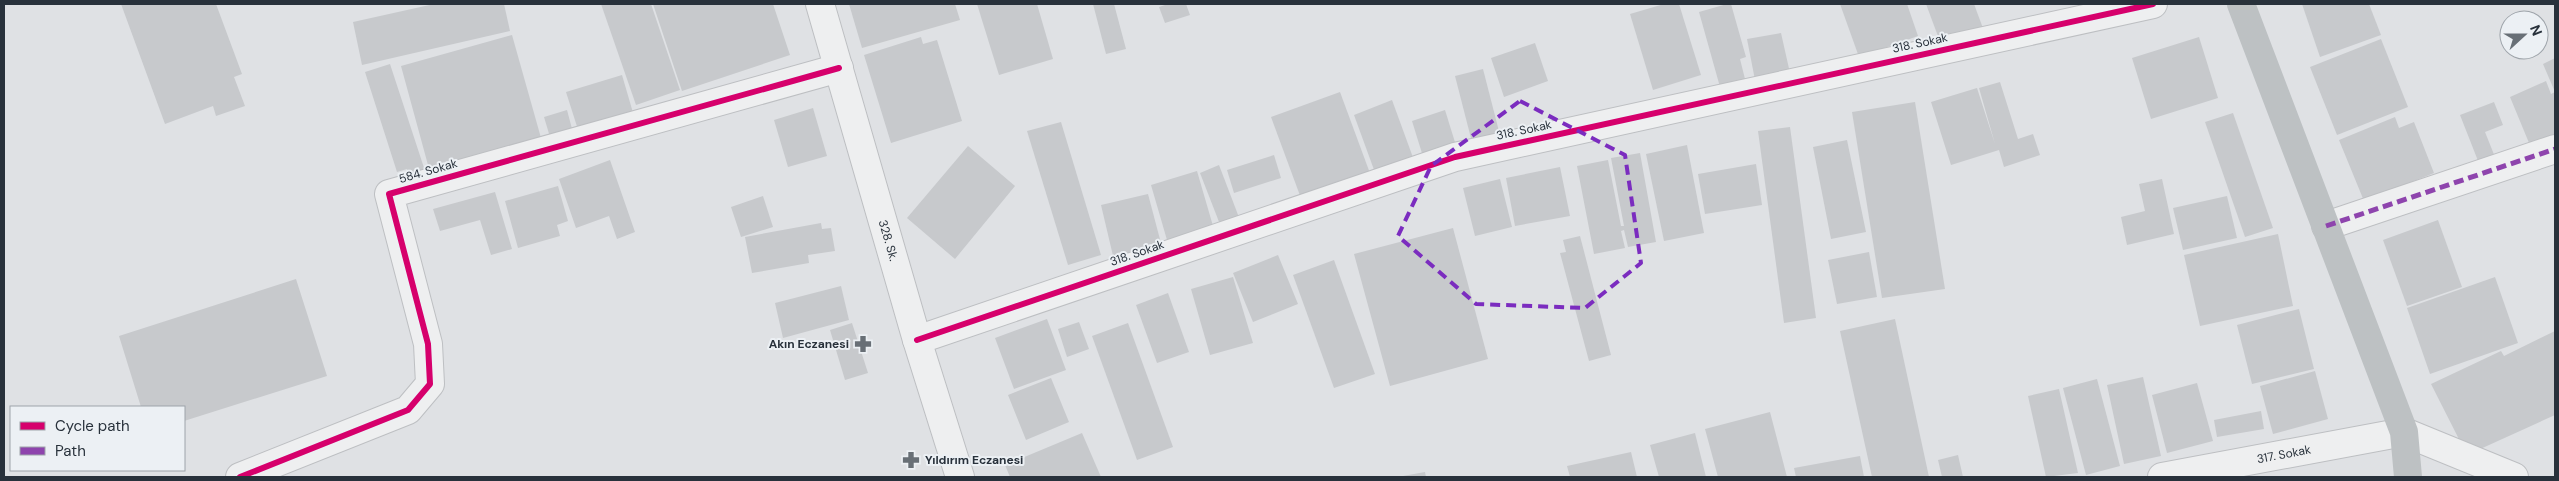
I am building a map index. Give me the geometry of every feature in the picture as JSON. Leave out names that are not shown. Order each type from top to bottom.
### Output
[{"type":"main road","points":[[2241,4],[2404,432],[2408,477]]},
{"type":"street","name":"328. Sk.","points":[[820,4],[917,340],[960,477]]},
{"type":"street","name":"318. Sokak","points":[[917,340],[1455,157],[2153,4]]},
{"type":"street","name":"584. Sokak","points":[[240,477],[408,410],[430,384],[428,344],[389,194],[839,68]]},
{"type":"street","points":[[2326,226],[2555,150]]},
{"type":"street","points":[[2404,432],[2514,477]]},
{"type":"street","name":"317. Sokak","points":[[2162,477],[2404,432]]},
{"type":"highlighted area","points":[[1520,101],[1625,155],[1641,263],[1585,308],[1476,304],[1398,236],[1431,166]]},
{"type":"building","points":[[121,4],[216,4],[242,74],[234,77],[245,106],[216,116],[213,106],[165,124]]},
{"type":"building","points":[[434,4],[504,4],[510,31],[362,65],[353,22]]},
{"type":"building","points":[[601,4],[651,4],[680,90],[636,105]]},
{"type":"building","points":[[653,4],[773,4],[790,55],[682,91]]},
{"type":"building","points":[[849,4],[955,4],[960,20],[862,48]]},
{"type":"building","points":[[977,4],[1037,4],[1053,59],[999,75]]},
{"type":"building","points":[[1093,4],[1114,4],[1126,49],[1106,54]]},
{"type":"building","points":[[1168,4],[1186,4],[1190,15],[1165,23],[1159,7]]},
{"type":"building","points":[[1664,4],[1679,4],[1701,75],[1653,90],[1630,14]]},
{"type":"building","points":[[1731,4],[1746,57],[1740,59],[1745,79],[1720,87],[1699,12]]},
{"type":"building","points":[[1840,4],[1907,4],[1918,36],[1859,57]]},
{"type":"building","points":[[1926,4],[1974,4],[1984,31],[1942,47]]},
{"type":"building","points":[[2302,4],[2369,4],[2381,35],[2320,57]]},
{"type":"building","points":[[1781,33],[1790,73],[1755,80],[1747,39]]},
{"type":"building","points":[[512,35],[543,145],[431,176],[401,66]]},
{"type":"building","points":[[921,37],[923,44],[937,40],[962,121],[891,143],[864,55]]},
{"type":"building","points":[[2199,37],[2218,98],[2151,119],[2132,58]]},
{"type":"building","points":[[2381,39],[2408,107],[2337,135],[2310,67]]},
{"type":"building","points":[[1535,43],[1548,81],[1504,97],[1491,58]]},
{"type":"building","points":[[2555,58],[2555,92],[2543,64]]},
{"type":"building","points":[[390,64],[426,174],[410,179],[407,169],[397,172],[365,72]]},
{"type":"building","points":[[1483,69],[1502,143],[1474,150],[1455,76]]},
{"type":"building","points":[[622,75],[636,123],[581,139],[566,92]]},
{"type":"building","points":[[2546,81],[2551,94],[2555,92],[2555,146],[2534,155],[2510,97]]},
{"type":"building","points":[[2000,82],[2018,139],[2033,134],[2040,155],[2004,167],[1999,150],[1951,165],[1931,102],[1977,88],[1995,144],[1979,88]]},
{"type":"building","points":[[1340,92],[1371,176],[1302,201],[1271,117]]},
{"type":"building","points":[[1392,100],[1415,163],[1377,178],[1354,115]]},
{"type":"building","points":[[1915,102],[1945,289],[1882,298],[1852,112]]},
{"type":"building","points":[[2494,102],[2503,125],[2485,132],[2495,157],[2482,171],[2460,115]]},
{"type":"building","points":[[813,108],[827,156],[788,167],[774,120]]},
{"type":"building","points":[[567,110],[575,140],[553,147],[544,117]]},
{"type":"building","points":[[1445,110],[1458,152],[1425,163],[1412,121]]},
{"type":"building","points":[[2233,113],[2273,228],[2245,237],[2205,122]]},
{"type":"building","points":[[2395,117],[2399,128],[2414,122],[2434,173],[2364,201],[2339,140]]},
{"type":"building","points":[[1061,122],[1101,255],[1068,265],[1027,131]]},
{"type":"building","points":[[1790,127],[1816,318],[1784,323],[1758,131]]},
{"type":"building","points":[[1847,140],[1866,232],[1831,239],[1813,147]]},
{"type":"building","points":[[1687,145],[1704,233],[1664,241],[1646,154]]},
{"type":"building","points":[[968,146],[1015,186],[955,259],[907,218]]},
{"type":"building","points":[[1640,153],[1656,242],[1628,247],[1624,230],[1621,231],[1625,248],[1594,254],[1577,166],[1608,160],[1621,226],[1624,226],[1611,158]]},
{"type":"building","points":[[1274,155],[1281,178],[1234,193],[1227,170]]},
{"type":"building","points":[[610,160],[635,232],[617,239],[609,216],[576,228],[559,179]]},
{"type":"building","points":[[1756,164],[1762,205],[1705,214],[1698,174]]},
{"type":"building","points":[[1219,165],[1240,220],[1221,227],[1200,173]]},
{"type":"building","points":[[1560,167],[1570,216],[1515,226],[1506,178]]},
{"type":"building","points":[[1197,171],[1213,226],[1167,240],[1151,185]]},
{"type":"building","points":[[1500,179],[1512,227],[1475,236],[1463,188]]},
{"type":"building","points":[[2162,179],[2174,234],[2127,245],[2121,217],[2145,211],[2139,184]]},
{"type":"building","points":[[558,186],[568,221],[557,225],[560,236],[518,248],[505,201]]},
{"type":"building","points":[[495,192],[512,249],[491,255],[480,220],[440,231],[433,209]]},
{"type":"building","points":[[1148,194],[1162,247],[1114,260],[1101,205]]},
{"type":"building","points":[[763,196],[773,227],[741,237],[731,207]]},
{"type":"building","points":[[2227,196],[2237,238],[2183,250],[2173,208]]},
{"type":"building","points":[[2438,220],[2462,287],[2407,306],[2383,240]]},
{"type":"building","points":[[821,223],[822,229],[831,228],[835,251],[808,255],[809,263],[752,273],[745,237]]},
{"type":"building","points":[[1453,228],[1488,359],[1390,386],[1354,254]]},
{"type":"building","points":[[2278,234],[2293,306],[2200,326],[2184,255]]},
{"type":"building","points":[[1580,236],[1611,355],[1589,361],[1560,253],[1566,252],[1563,240]]},
{"type":"building","points":[[1869,252],[1877,297],[1837,304],[1828,260]]},
{"type":"building","points":[[1278,255],[1298,304],[1253,322],[1233,273]]},
{"type":"building","points":[[1334,260],[1375,374],[1334,388],[1293,275]]},
{"type":"building","points":[[1233,277],[1253,343],[1210,355],[1191,289]]},
{"type":"building","points":[[2495,277],[2518,343],[2430,374],[2407,308]]},
{"type":"building","points":[[296,279],[327,376],[185,421],[185,406],[141,406],[119,336]]},
{"type":"building","points":[[841,286],[849,320],[783,338],[775,303]]},
{"type":"building","points":[[1168,293],[1189,352],[1157,363],[1136,305]]},
{"type":"building","points":[[2299,309],[2314,369],[2252,384],[2237,325]]},
{"type":"building","points":[[1047,319],[1066,370],[1014,389],[995,338]]},
{"type":"building","points":[[1895,319],[1929,477],[1872,477],[1840,331]]},
{"type":"building","points":[[1079,322],[1089,349],[1067,357],[1058,329]]},
{"type":"building","points":[[852,323],[868,373],[845,380],[830,330]]},
{"type":"building","points":[[1128,323],[1173,447],[1137,460],[1092,336]]},
{"type":"building","points":[[2555,331],[2555,415],[2467,455],[2431,384],[2501,351],[2504,356]]},
{"type":"building","points":[[2315,371],[2328,419],[2273,434],[2260,386]]},
{"type":"building","points":[[2143,377],[2161,456],[2124,464],[2107,385]]},
{"type":"building","points":[[1051,378],[1069,422],[1026,440],[1008,395]]},
{"type":"building","points":[[2097,379],[2120,466],[2086,475],[2063,388]]},
{"type":"building","points":[[2197,383],[2213,441],[2167,453],[2152,395]]},
{"type":"building","points":[[2059,389],[2078,473],[2046,477],[2028,396]]},
{"type":"building","points":[[2261,411],[2264,429],[2217,437],[2214,420]]},
{"type":"building","points":[[1770,412],[1787,477],[1718,477],[1705,429]]},
{"type":"building","points":[[1082,433],[1101,477],[1010,477],[1005,465]]},
{"type":"building","points":[[1695,433],[1706,477],[1659,477],[1650,445]]},
{"type":"building","points":[[1631,452],[1637,477],[1570,477],[1567,466]]},
{"type":"building","points":[[1958,455],[1963,477],[1942,477],[1938,460]]},
{"type":"building","points":[[1860,456],[1864,477],[1796,477],[1794,468]]},
{"type":"building","points":[[1425,472],[1426,477],[1403,476]]},
{"type":"marked path","points":[[2326,226],[2555,149]]},
{"type":"cycle path","points":[[917,340],[1455,157],[2153,4]]},
{"type":"cycle path","points":[[240,477],[408,410],[430,384],[428,344],[389,194],[839,68]]},
{"type":"place","name":"Akın Eczanesi","points":[[863,344]]},
{"type":"place","name":"Yıldırım Eczanesi","points":[[911,460]]}]
